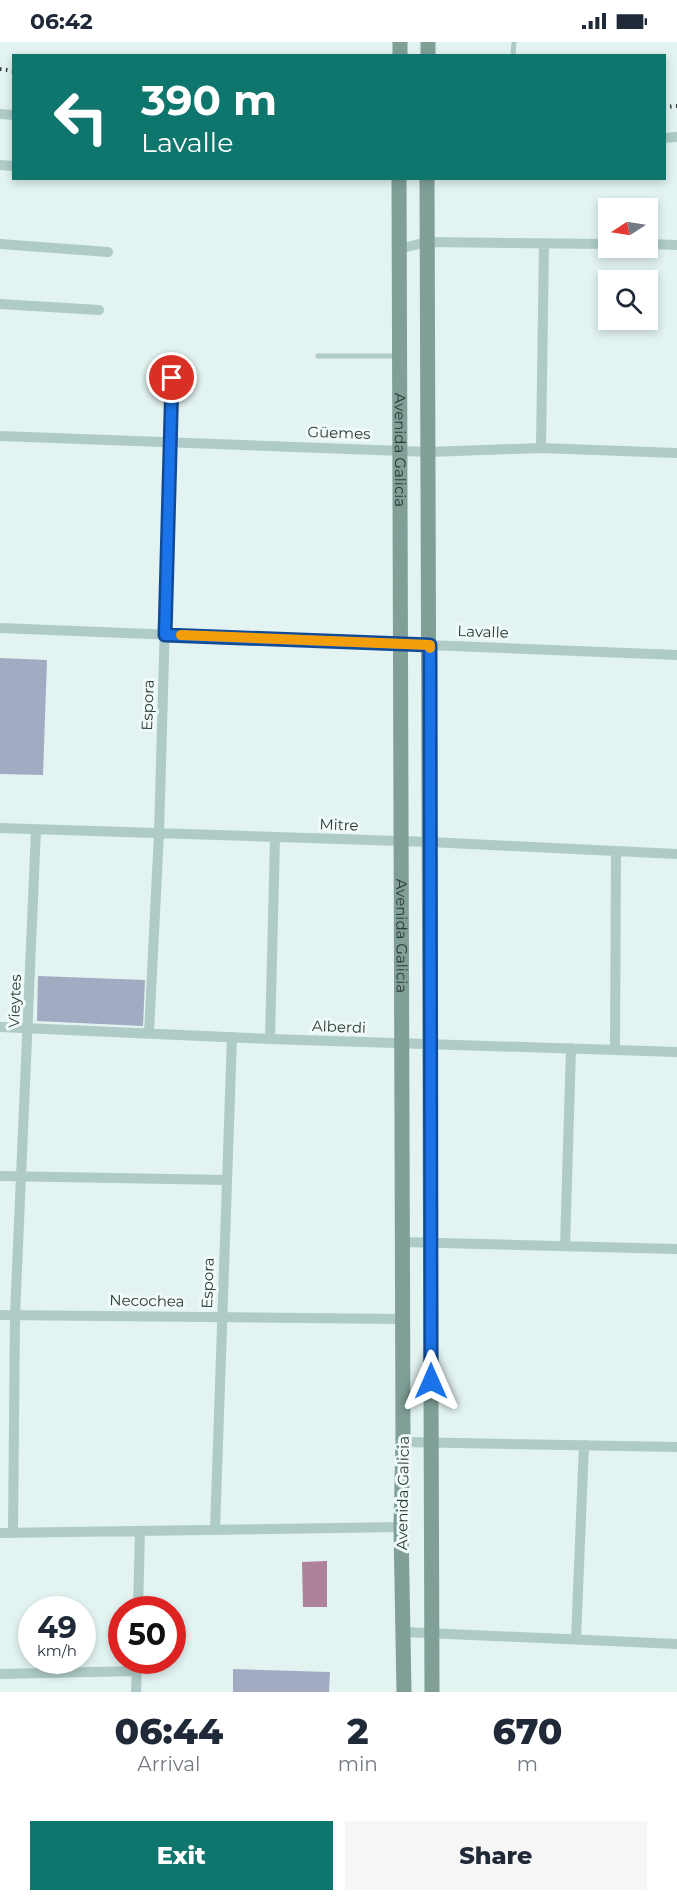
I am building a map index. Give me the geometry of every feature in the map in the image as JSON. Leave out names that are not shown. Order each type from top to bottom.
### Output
[{"type":"main road","name":"Avenida Galicia","points":[[399,180],[403,1442],[401,1527],[404,1692]]},
{"type":"main road","name":"Avenida Galicia","points":[[427,180],[430,645],[428,1045],[432,1692]]},
{"type":"street","points":[[399,249],[427,242],[598,244]]},
{"type":"street","points":[[541,448],[544,243]]},
{"type":"street","points":[[0,244],[108,252]]},
{"type":"street","points":[[658,244],[677,245]]},
{"type":"street","points":[[0,304],[99,310]]},
{"type":"street","name":"Espora","points":[[150,1033],[159,833],[172,378]]},
{"type":"street","name":"Güemes","points":[[0,436],[429,452],[541,448],[677,453]]},
{"type":"street","name":"Lavalle","points":[[0,628],[677,655]]},
{"type":"street","name":"Mitre","points":[[0,828],[430,842],[616,853],[677,854]]},
{"type":"street","name":"Vieytes","points":[[13,1532],[15,1315],[23,1177],[36,830]]},
{"type":"street","points":[[270,1039],[275,838]]},
{"type":"street","points":[[615,1050],[616,853]]},
{"type":"street","name":"Alberdi","points":[[0,1027],[428,1045],[677,1052]]},
{"type":"street","name":"Espora","points":[[215,1530],[232,1037]]},
{"type":"street","points":[[565,1246],[571,1048]]},
{"type":"street","points":[[0,1176],[227,1180]]},
{"type":"street","points":[[402,1242],[677,1249]]},
{"type":"street","name":"Necochea","points":[[0,1315],[401,1319]]},
{"type":"street","points":[[403,1442],[677,1447]]},
{"type":"street","points":[[576,1639],[584,1445]]},
{"type":"street","points":[[0,1533],[401,1527]]},
{"type":"street","points":[[138,1596],[140,1531]]},
{"type":"street","points":[[404,1632],[677,1644]]},
{"type":"street","points":[[0,1674],[108,1668]]},
{"type":"street","points":[[136,1692],[137,1674]]},
{"type":"lane","points":[[318,356],[400,356]]},
{"type":"shaded area","points":[[0,658],[47,660],[43,775],[0,774]]},
{"type":"shaded area","points":[[38,976],[145,980],[143,1026],[37,1021]]},
{"type":"shaded area","points":[[327,1561],[327,1607],[303,1607],[302,1562]]},
{"type":"shaded area","points":[[233,1669],[330,1672],[329,1692],[233,1692]]},
{"type":"railway","points":[[0,69],[12,71]]},
{"type":"railway","points":[[666,107],[677,106]]},
{"type":"slow traffic","points":[[181,635],[430,645],[430,648]]},
{"type":"route","points":[[172,378],[165,635],[430,645],[428,1045],[431,1381]]}]
